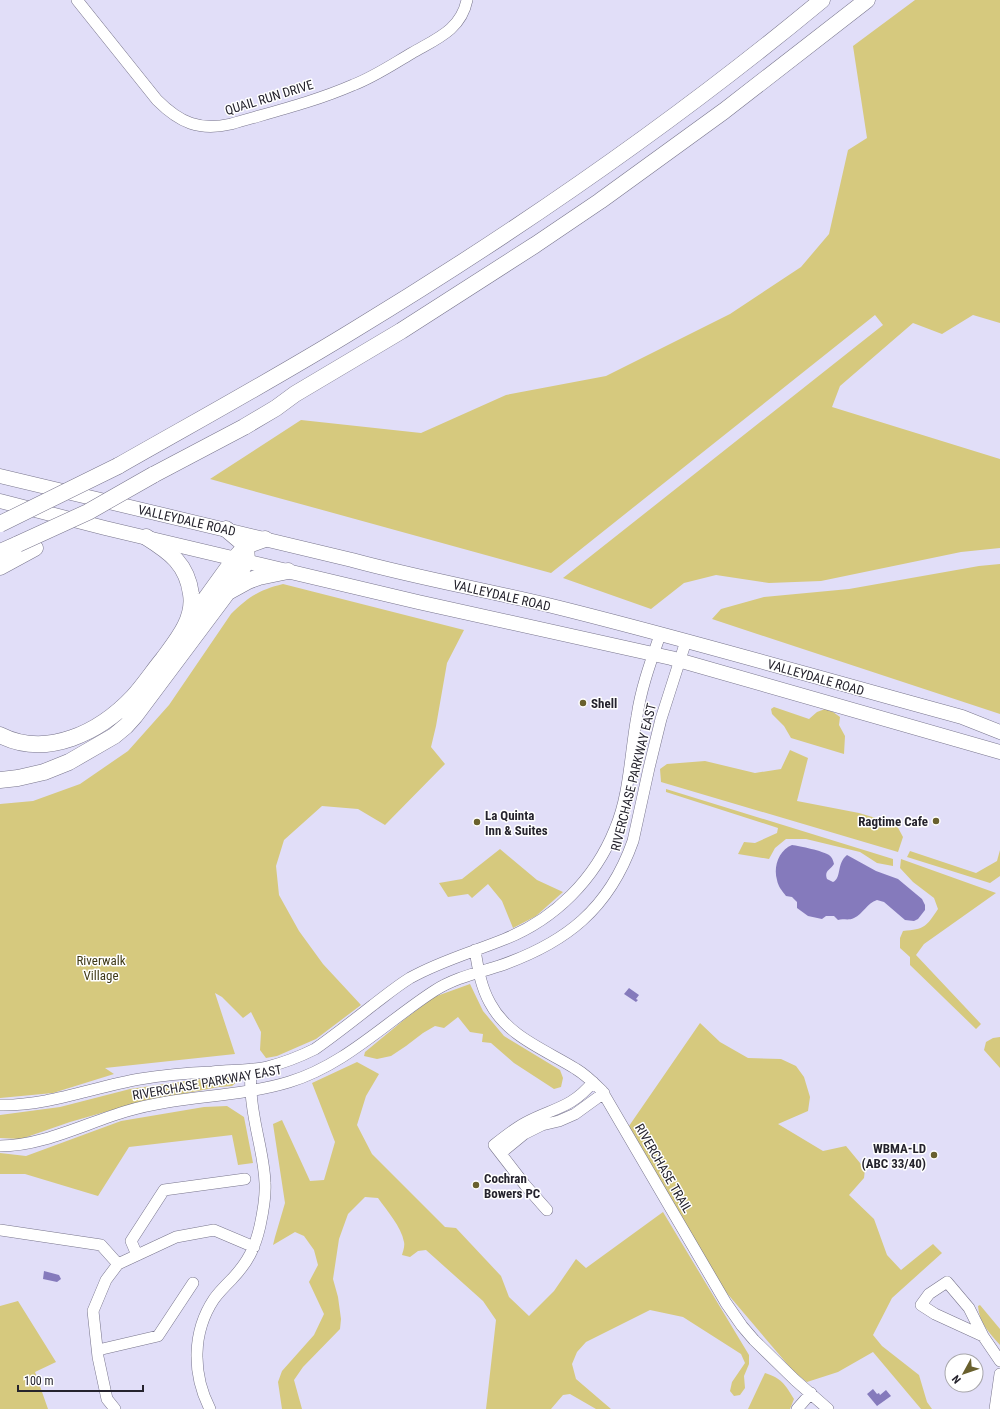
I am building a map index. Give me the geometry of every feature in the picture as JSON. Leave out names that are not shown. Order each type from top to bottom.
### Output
[{"type":"highway","points":[[0,524],[118,466],[294,366],[462,262],[555,201],[642,139],[736,68],[822,0]]},
{"type":"highway","points":[[0,567],[24,547],[153,474],[244,427],[269,412],[295,394],[401,331],[535,245],[724,111],[867,0]]},
{"type":"highway","points":[[226,529],[243,555]]},
{"type":"highway","points":[[146,537],[167,550],[185,573],[192,601],[188,623]]},
{"type":"highway","points":[[0,735],[7,739],[34,745],[66,740],[93,729],[114,714],[132,698],[171,648],[188,623],[243,555],[265,539]]},
{"type":"highway","points":[[0,552],[24,547]]},
{"type":"highway","points":[[0,780],[18,778],[44,772],[69,762],[114,736],[135,716],[227,593],[243,555]]},
{"type":"highway","points":[[227,593],[259,576],[288,571]]},
{"type":"main road","name":"VALLEYDALE ROAD","points":[[0,476],[226,529],[395,571],[552,606],[686,641],[962,717],[1000,732]]},
{"type":"main road","name":"VALLEYDALE ROAD","points":[[0,501],[146,537],[243,555],[288,571],[418,602],[654,654],[1000,752]]},
{"type":"street","name":"QUAIL RUN DRIVE","points":[[77,0],[157,100],[169,112],[191,124],[202,126],[219,126],[231,124],[321,97],[365,80],[451,29],[463,14],[467,0]]},
{"type":"street","name":"RIVERCHASE PARKWAY EAST","points":[[0,1105],[32,1103],[119,1083],[155,1077],[266,1067],[301,1056],[326,1041],[409,979],[440,963],[518,934],[554,912],[578,889],[601,858],[616,828],[622,809],[642,692],[660,635]]},
{"type":"street","name":"RIVERCHASE PARKWAY EAST","points":[[0,1146],[32,1142],[148,1105],[251,1091],[289,1082],[331,1064],[353,1050],[437,989],[458,979],[530,954],[563,936],[589,914],[601,901],[616,880],[634,841],[649,768],[661,720],[686,641]]},
{"type":"street","name":"RIVERCHASE TRAIL","points":[[475,950],[478,972],[489,1002],[494,1010],[509,1027],[523,1038],[578,1070],[604,1093],[726,1303],[742,1326],[754,1340],[828,1409]]},
{"type":"street","points":[[210,1409],[199,1381],[197,1367],[198,1336],[204,1319],[214,1299],[245,1263],[254,1247],[264,1204],[265,1184],[261,1148],[251,1091],[251,1069]]},
{"type":"street","points":[[498,1149],[525,1123],[577,1098],[593,1082]]},
{"type":"street","points":[[498,1149],[542,1125],[560,1121],[575,1114],[604,1093]]},
{"type":"street","points":[[498,1149],[547,1210]]},
{"type":"street","points":[[137,1255],[131,1241],[164,1190],[245,1179]]},
{"type":"street","points":[[0,1230],[101,1246],[118,1264]]},
{"type":"street","points":[[115,1409],[107,1400],[93,1311],[106,1280],[118,1264],[176,1236],[214,1230],[254,1247]]},
{"type":"street","points":[[983,1336],[921,1306],[929,1294],[947,1282],[969,1308],[983,1336],[1000,1361]]},
{"type":"street","points":[[98,1350],[158,1336],[193,1283]]},
{"type":"street","points":[[995,1409],[1000,1374]]},
{"type":"street","points":[[797,1409],[811,1393]]},
{"type":"green space","points":[[915,0],[1000,0],[1000,323],[973,315],[942,334],[913,323],[840,386],[832,407],[1000,459],[1000,548],[961,552],[821,581],[769,583],[716,575],[684,583],[651,609],[563,578],[883,325],[875,315],[551,573],[210,479],[301,420],[421,433],[506,395],[606,376],[730,314],[801,267],[829,234],[848,150],[867,138],[853,46]]},
{"type":"green space","points":[[1000,564],[1000,714],[712,619],[721,609],[764,597],[849,589],[979,566]]},
{"type":"green space","name":"Riverwalk Village","points":[[283,584],[464,630],[447,663],[431,747],[445,764],[385,825],[358,809],[322,806],[284,840],[276,866],[279,895],[299,931],[323,964],[361,1005],[316,1039],[277,1056],[266,1058],[260,1050],[261,1032],[251,1012],[243,1018],[222,997],[215,993],[235,1054],[105,1068],[114,1074],[53,1093],[0,1098],[0,804],[33,801],[80,784],[128,751],[169,705],[231,614],[254,595]]},
{"type":"green space","points":[[774,707],[809,719],[817,712],[825,709],[833,712],[840,717],[839,725],[845,736],[844,754],[791,738],[784,726],[772,714],[771,709]]},
{"type":"green space","points":[[790,750],[808,758],[797,801],[859,813],[896,824],[903,837],[898,852],[661,782],[660,769],[667,764],[705,761],[755,773],[781,769]]},
{"type":"green space","points":[[666,789],[893,859],[893,866],[877,863],[860,852],[806,839],[786,839],[775,848],[769,859],[738,854],[744,842],[755,843],[777,833],[778,828],[666,792]]},
{"type":"green space","points":[[500,849],[537,880],[563,892],[536,916],[513,928],[502,901],[488,884],[472,898],[468,894],[448,897],[439,883],[462,879]]},
{"type":"green space","points":[[1000,850],[1000,876],[990,883],[907,857],[910,851],[976,873],[997,861]]},
{"type":"green space","points":[[901,859],[996,893],[924,944],[916,955],[981,1024],[976,1029],[910,965],[910,957],[900,948],[900,938],[903,931],[921,928],[931,920],[938,909],[934,898],[913,882],[900,868]]},
{"type":"green space","points":[[470,984],[483,1011],[504,1036],[560,1070],[563,1078],[561,1087],[554,1089],[514,1063],[491,1043],[482,1042],[483,1034],[470,1032],[458,1017],[444,1028],[435,1026],[391,1056],[377,1059],[364,1056],[365,1052],[434,997]]},
{"type":"green space","points":[[700,1023],[720,1042],[748,1058],[781,1059],[796,1066],[804,1077],[810,1097],[808,1111],[778,1124],[823,1151],[846,1146],[865,1169],[864,1178],[849,1195],[874,1219],[887,1255],[901,1270],[933,1244],[942,1253],[892,1298],[873,1335],[882,1346],[919,1375],[927,1402],[932,1409],[921,1409],[873,1352],[838,1372],[807,1382],[794,1372],[720,1285],[629,1126]]},
{"type":"green space","points":[[1000,1037],[1000,1068],[984,1050],[986,1042],[993,1038]]},
{"type":"green space","points":[[357,1062],[379,1074],[366,1096],[357,1125],[372,1154],[445,1227],[456,1228],[501,1276],[509,1297],[529,1316],[554,1291],[576,1259],[586,1268],[663,1212],[749,1355],[749,1364],[744,1376],[745,1388],[740,1395],[734,1396],[730,1391],[732,1382],[745,1363],[741,1354],[683,1317],[650,1310],[586,1342],[577,1352],[572,1364],[576,1379],[611,1409],[596,1409],[570,1394],[563,1395],[551,1409],[486,1409],[496,1320],[483,1301],[426,1250],[418,1251],[410,1257],[402,1255],[404,1242],[397,1224],[378,1198],[365,1197],[348,1214],[339,1239],[333,1279],[338,1297],[341,1319],[340,1329],[303,1367],[294,1380],[302,1409],[282,1409],[278,1382],[282,1371],[314,1335],[324,1314],[309,1282],[318,1265],[314,1250],[304,1236],[295,1232],[273,1245],[285,1203],[273,1124],[282,1120],[310,1181],[324,1180],[335,1142],[312,1083]]},
{"type":"green space","points":[[214,1077],[234,1077],[238,1081],[232,1086],[219,1087],[140,1102],[70,1122],[21,1139],[0,1138],[0,1115],[60,1107],[130,1089]]},
{"type":"green space","points":[[227,1106],[244,1117],[253,1163],[238,1165],[232,1135],[129,1147],[98,1196],[25,1174],[0,1174],[0,1153],[26,1156],[121,1121],[204,1107]]},
{"type":"green space","points":[[18,1301],[56,1362],[35,1372],[48,1409],[0,1409],[0,1306]]},
{"type":"green space","points":[[980,1305],[1000,1329],[1000,1345],[988,1332],[982,1322],[978,1306]]},
{"type":"green space","points":[[765,1373],[779,1379],[788,1389],[794,1399],[790,1409],[748,1409]]},
{"type":"shaded area","points":[[792,845],[817,850],[830,856],[834,864],[827,872],[826,876],[827,879],[833,882],[836,880],[841,862],[847,855],[876,871],[898,879],[922,899],[925,905],[925,910],[918,919],[914,921],[905,920],[884,902],[877,900],[852,919],[838,920],[834,916],[826,916],[822,919],[808,916],[797,908],[797,902],[792,897],[786,896],[777,880],[776,870],[780,855],[787,847]]},
{"type":"shaded area","points":[[629,988],[639,995],[636,1002],[624,994]]},
{"type":"shaded area","points":[[44,1271],[59,1275],[61,1279],[57,1282],[43,1279]]},
{"type":"shaded area","points":[[873,1389],[880,1395],[886,1390],[891,1396],[877,1406],[867,1394]]},
{"type":"place","name":"Shell","points":[[583,703]]},
{"type":"place","name":"Ragtime Cafe","points":[[936,821]]},
{"type":"place","name":"La Quinta Inn & Suites","points":[[477,822]]},
{"type":"place","name":"WBMA-LD (ABC 33/40)","points":[[934,1155]]},
{"type":"place","name":"Cochran Bowers PC","points":[[476,1185]]}]
